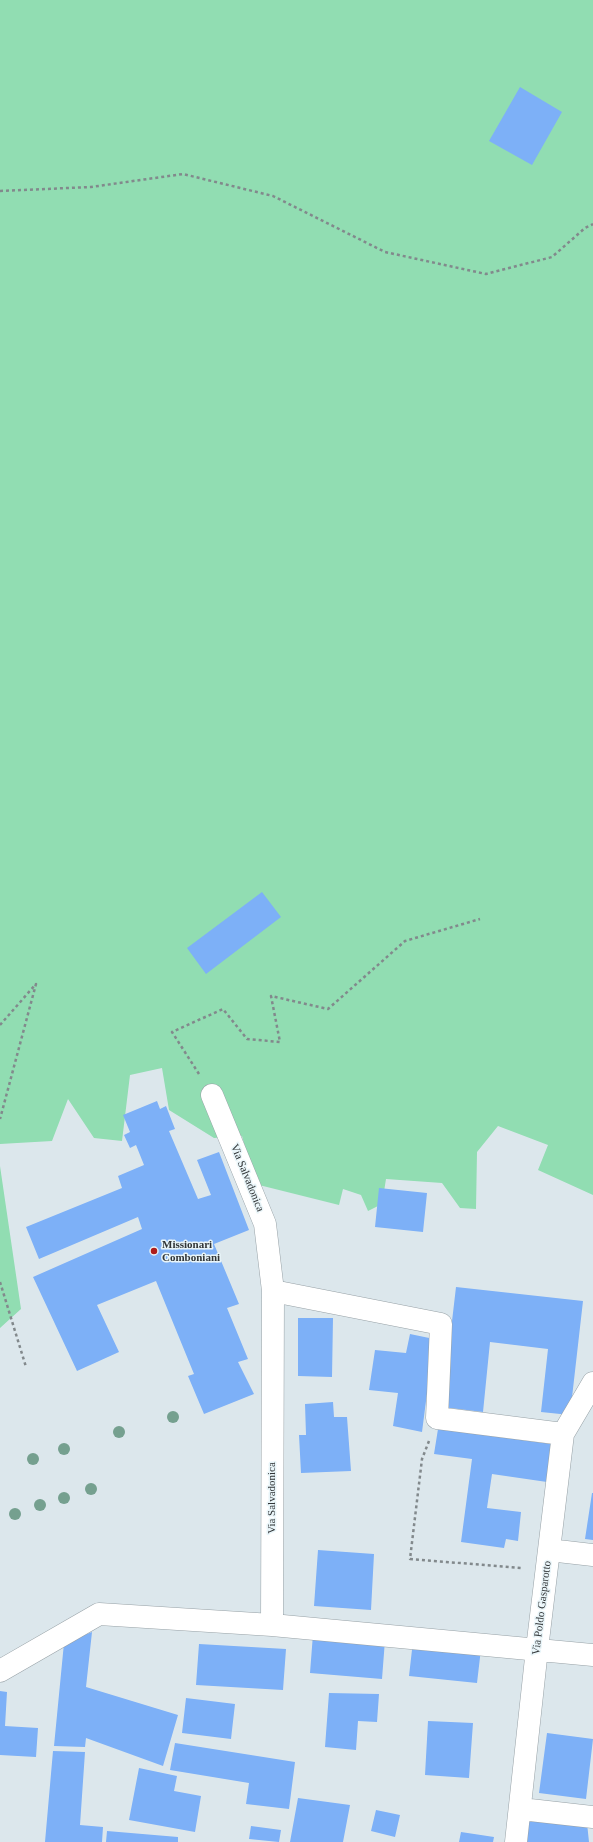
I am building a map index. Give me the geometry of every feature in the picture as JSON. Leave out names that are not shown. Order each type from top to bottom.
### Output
[{"type":"street","name":"Via Salvadonica","points":[[212,1095],[265,1224],[273,1291],[272,1625]]},
{"type":"street","points":[[273,1291],[442,1324],[437,1418],[563,1434]]},
{"type":"street","name":"Via Poldo Gasparotto","points":[[516,1842],[521,1809],[537,1649],[563,1434],[593,1383]]},
{"type":"street","points":[[548,1560],[593,1555]]},
{"type":"street","points":[[0,1671],[99,1614],[272,1625],[593,1655]]},
{"type":"street","points":[[521,1809],[593,1817]]},
{"type":"path","points":[[0,191],[91,187],[183,174],[273,196],[385,252],[486,274],[552,257],[585,228],[593,224]]},
{"type":"path","points":[[212,1095],[172,1032],[223,1009],[247,1040],[280,1042],[271,996],[328,1009],[405,941],[480,919]]},
{"type":"path","points":[[0,1025],[36,984],[0,1119]]},
{"type":"path","points":[[0,1282],[26,1367]]},
{"type":"path","points":[[422,1459],[410,1559],[548,1560]]},
{"type":"green space","points":[[0,0],[593,0],[593,1195],[538,1170],[548,1145],[498,1126],[477,1152],[476,1209],[460,1208],[442,1183],[386,1179],[382,1204],[368,1211],[361,1195],[343,1189],[339,1205],[255,1184],[242,1136],[214,1138],[169,1110],[162,1068],[130,1075],[122,1141],[94,1138],[68,1099],[52,1141],[0,1144]]},
{"type":"green space","points":[[0,1166],[21,1309],[0,1328]]},
{"type":"building","points":[[520,87],[562,112],[532,165],[489,141]]},
{"type":"building","points":[[262,892],[281,917],[206,974],[187,948]]},
{"type":"building","name":"Missionari Comboniani","points":[[157,1101],[160,1109],[166,1106],[175,1129],[169,1131],[198,1199],[211,1195],[197,1160],[219,1152],[249,1230],[214,1244],[239,1304],[227,1308],[248,1359],[238,1362],[254,1394],[204,1414],[188,1376],[194,1374],[156,1281],[97,1305],[119,1352],[77,1371],[33,1277],[142,1229],[138,1217],[39,1259],[26,1227],[122,1188],[118,1176],[144,1165],[136,1145],[130,1148],[124,1135],[130,1132],[123,1115]]},
{"type":"building","points":[[379,1188],[427,1193],[423,1232],[375,1227]]},
{"type":"building","points":[[456,1287],[583,1301],[570,1415],[541,1412],[548,1349],[490,1342],[483,1412],[442,1407]]},
{"type":"building","points":[[298,1318],[333,1318],[332,1377],[298,1376]]},
{"type":"building","points":[[410,1334],[434,1339],[422,1432],[393,1426],[398,1393],[369,1390],[375,1350],[406,1353]]},
{"type":"building","points":[[333,1402],[334,1417],[347,1417],[351,1471],[301,1473],[299,1435],[306,1435],[305,1404]]},
{"type":"building","points":[[438,1429],[552,1444],[547,1482],[492,1474],[487,1508],[521,1512],[518,1541],[506,1539],[504,1548],[461,1542],[472,1459],[434,1454]]},
{"type":"building","points":[[593,1493],[593,1540],[585,1539]]},
{"type":"building","points":[[318,1550],[374,1554],[371,1610],[314,1606]]},
{"type":"building","points":[[92,1632],[86,1687],[178,1715],[163,1766],[86,1738],[85,1747],[54,1746],[64,1643]]},
{"type":"building","points":[[313,1634],[385,1640],[382,1679],[310,1673]]},
{"type":"building","points":[[413,1641],[481,1649],[477,1683],[409,1676]]},
{"type":"building","points":[[199,1644],[286,1649],[283,1690],[196,1685]]},
{"type":"building","points":[[0,1691],[7,1692],[5,1726],[38,1728],[36,1757],[0,1755]]},
{"type":"building","points":[[329,1693],[379,1694],[377,1722],[358,1721],[356,1750],[325,1747]]},
{"type":"building","points":[[186,1698],[235,1704],[231,1739],[182,1733]]},
{"type":"building","points":[[428,1721],[473,1723],[469,1778],[425,1775]]},
{"type":"building","points":[[547,1733],[593,1739],[586,1799],[539,1793]]},
{"type":"building","points":[[175,1743],[295,1762],[289,1809],[246,1804],[249,1783],[170,1770]]},
{"type":"building","points":[[53,1751],[85,1752],[80,1825],[103,1827],[102,1842],[45,1842]]},
{"type":"building","points":[[139,1768],[177,1776],[174,1791],[201,1796],[195,1832],[129,1820]]},
{"type":"building","points":[[298,1798],[350,1805],[343,1842],[290,1842]]},
{"type":"building","points":[[376,1810],[400,1815],[395,1837],[371,1831]]},
{"type":"building","points":[[525,1816],[587,1823],[589,1842],[523,1842]]},
{"type":"building","points":[[251,1826],[281,1830],[279,1842],[249,1839]]},
{"type":"building","points":[[107,1831],[178,1837],[178,1842],[106,1842]]},
{"type":"building","points":[[461,1832],[494,1837],[493,1842],[459,1842]]},
{"type":"place","name":"Missionari Comboniani","points":[[154,1251]]}]
